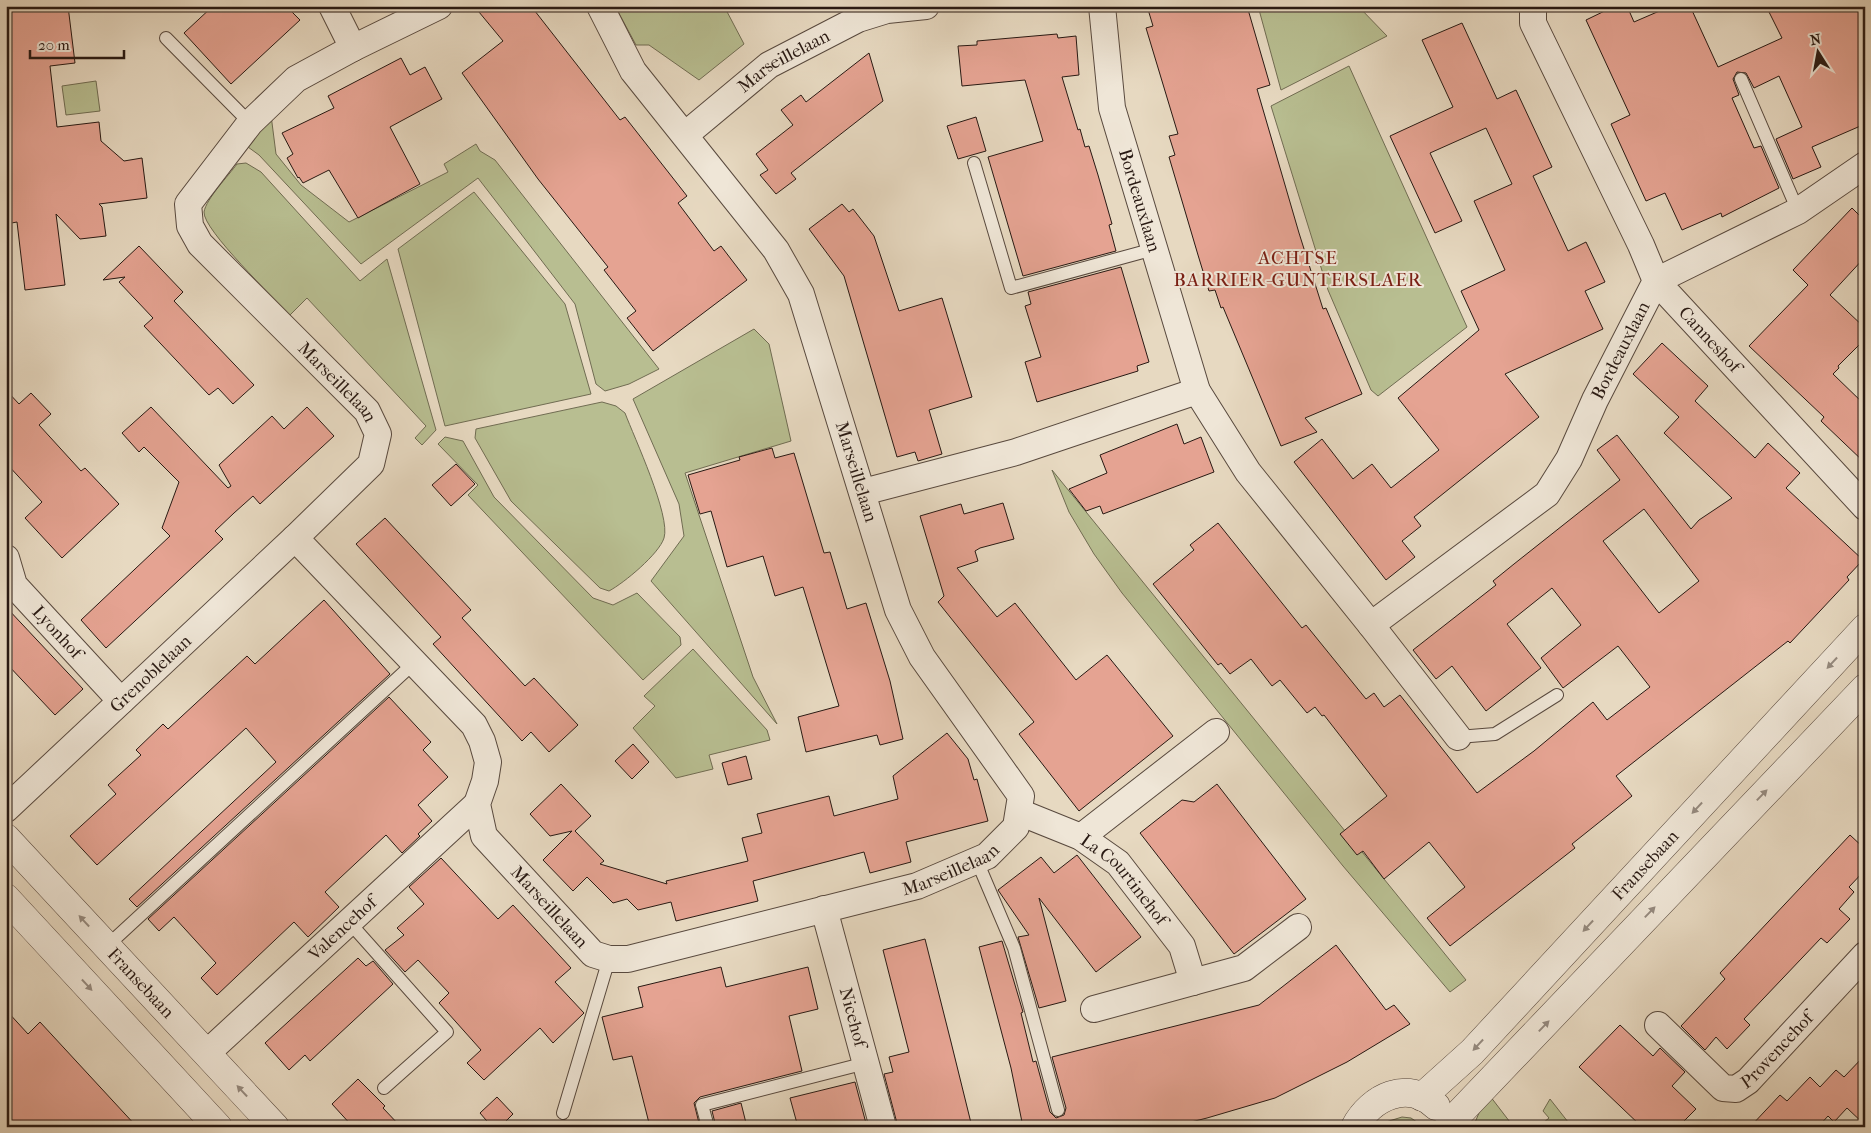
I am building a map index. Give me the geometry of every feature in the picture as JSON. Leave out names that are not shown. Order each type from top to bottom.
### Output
[{"type":"street","points":[[332,6],[353,48]]},
{"type":"street","name":"Marseillelaan","points":[[294,538],[371,464],[378,434],[367,411],[200,244],[190,226],[188,204],[250,123],[296,79],[353,48],[439,6]]},
{"type":"street","name":"Marseillelaan","points":[[477,804],[484,836],[593,954],[609,959],[628,959],[917,886],[987,856],[1016,827],[1019,812],[1021,796],[922,657],[898,610],[801,294],[776,250],[633,70],[600,6]]},
{"type":"street","name":"Marseillelaan","points":[[685,135],[769,65],[858,19],[887,10],[926,6]]},
{"type":"street","name":"Bordeauxlaan","points":[[1102,6],[1112,108],[1198,391],[1248,472],[1458,737]]},
{"type":"street","name":"Bordeauxlaan","points":[[1371,625],[1547,494],[1570,459],[1595,400],[1656,281],[1642,244],[1533,23],[1533,6]]},
{"type":"street","points":[[1656,281],[1798,211],[1865,165]]},
{"type":"street","name":"Canneshof","points":[[1656,281],[1865,507]]},
{"type":"street","points":[[863,492],[1016,452],[1198,391]]},
{"type":"street","points":[[294,538],[474,724],[482,741],[488,762],[485,781],[477,804]]},
{"type":"street","name":"Grenoblelaan","points":[[6,809],[294,538]]},
{"type":"street","name":"Lyonhof","points":[[6,558],[14,585],[121,701]]},
{"type":"street","name":"Fransebaan","points":[[1422,1097],[1472,1052],[1865,628]]},
{"type":"street","name":"Fransebaan","points":[[1450,1125],[1865,688]]},
{"type":"street","points":[[1081,837],[1216,732]]},
{"type":"street","name":"Valencehof","points":[[207,1053],[477,804]]},
{"type":"street","name":"La Courtinehof","points":[[1019,812],[1081,837],[1118,863],[1182,946],[1193,982]]},
{"type":"street","name":"Fransebaan","points":[[6,838],[275,1127]]},
{"type":"street","points":[[6,898],[218,1127]]},
{"type":"street","name":"Nicehof","points":[[824,909],[883,1127]]},
{"type":"street","points":[[1094,1009],[1244,968],[1298,928]]},
{"type":"street","name":"Provencehof","points":[[1658,1025],[1723,1088],[1736,1089],[1748,1082],[1865,954]]},
{"type":"street","points":[[1355,1127],[1363,1112],[1375,1102],[1390,1095],[1406,1094],[1422,1097],[1433,1104],[1450,1125]]},
{"type":"lane","points":[[166,38],[250,123]]},
{"type":"lane","points":[[1740,79],[1798,211]]},
{"type":"lane","points":[[974,163],[1011,288],[1154,249]]},
{"type":"lane","points":[[107,946],[414,663]]},
{"type":"lane","name":"Bordeauxlaan","points":[[1458,737],[1495,734],[1557,695]]},
{"type":"lane","points":[[977,861],[1014,948],[1058,1110]]},
{"type":"lane","points":[[349,922],[447,1032],[384,1088]]},
{"type":"lane","points":[[563,1113],[609,959]]},
{"type":"lane","points":[[708,1127],[702,1105],[866,1063]]},
{"type":"green space","points":[[615,6],[724,6],[744,44],[699,80],[649,45],[636,45]]},
{"type":"green space","points":[[1258,6],[1358,6],[1387,36],[1281,90]]},
{"type":"green space","points":[[1349,66],[1467,327],[1378,396],[1371,390],[1328,290],[1271,106]]},
{"type":"green space","points":[[96,81],[100,111],[66,115],[62,86]]},
{"type":"green space","points":[[271,115],[276,154],[301,185],[349,222],[448,172],[444,164],[476,144],[480,151],[495,160],[659,369],[629,384],[605,391],[596,384],[575,304],[478,178],[361,264],[259,155],[248,147]]},
{"type":"green space","points":[[246,163],[261,172],[360,281],[387,259],[436,430],[422,445],[415,438],[426,426],[307,298],[290,315],[227,248],[207,221],[204,212],[213,194],[237,164]]},
{"type":"green space","points":[[474,192],[565,304],[591,394],[445,426],[398,249]]},
{"type":"green space","points":[[754,329],[769,344],[791,441],[685,473],[753,677],[777,724],[651,581],[684,536],[679,504],[633,399]]},
{"type":"green space","points":[[602,402],[616,406],[625,413],[657,495],[665,527],[661,545],[648,560],[632,575],[609,591],[600,588],[511,501],[475,438],[476,429]]},
{"type":"green space","points":[[445,437],[463,441],[494,497],[593,598],[613,605],[637,593],[680,637],[681,645],[643,680],[468,495],[478,485],[438,444]]},
{"type":"green space","points":[[1052,470],[1466,980],[1450,992],[1343,866],[1122,593],[1094,554],[1069,512]]},
{"type":"green space","points":[[693,649],[767,730],[770,740],[709,755],[713,769],[676,778],[633,728],[655,706],[644,696]]},
{"type":"green space","points":[[1490,1096],[1512,1127],[1473,1127],[1482,1106]]},
{"type":"green space","points":[[1550,1099],[1572,1127],[1546,1127],[1543,1123],[1549,1118],[1543,1111]]},
{"type":"green space","points":[[1402,1117],[1411,1118],[1424,1127],[1381,1127],[1386,1122]]},
{"type":"building","points":[[6,6],[68,6],[75,63],[50,66],[57,127],[99,122],[101,141],[124,161],[142,158],[147,198],[99,204],[102,207],[106,236],[80,239],[56,214],[65,285],[25,290],[17,222],[6,224]]},
{"type":"building","points":[[213,6],[286,6],[300,20],[231,84],[184,33]]},
{"type":"building","points":[[474,6],[531,6],[620,120],[625,117],[687,196],[678,203],[714,251],[721,246],[747,280],[653,351],[627,318],[636,311],[604,270],[608,267],[538,179],[462,73],[503,41]]},
{"type":"building","points":[[1147,6],[1247,6],[1270,85],[1257,89],[1299,233],[1323,309],[1326,308],[1362,394],[1305,418],[1317,432],[1281,446],[1223,307],[1221,308],[1215,290],[1209,291],[1198,255],[1169,157],[1175,155],[1169,136],[1178,134],[1146,28],[1153,26]]},
{"type":"building","points":[[1615,6],[1627,6],[1634,22],[1671,6],[1690,6],[1718,67],[1782,38],[1766,6],[1865,6],[1865,124],[1812,147],[1821,167],[1793,179],[1776,139],[1802,127],[1779,76],[1754,88],[1746,73],[1737,72],[1733,79],[1739,95],[1732,98],[1754,148],[1761,146],[1779,188],[1722,217],[1721,213],[1682,230],[1665,193],[1646,201],[1611,124],[1630,115],[1586,20]]},
{"type":"building","points":[[1462,23],[1497,99],[1516,90],[1552,167],[1533,176],[1568,251],[1586,242],[1605,282],[1585,291],[1603,329],[1505,374],[1539,417],[1414,517],[1421,526],[1402,541],[1415,557],[1386,580],[1294,462],[1322,439],[1353,479],[1372,464],[1391,488],[1439,450],[1398,398],[1479,330],[1461,291],[1505,270],[1474,201],[1512,184],[1486,128],[1430,153],[1462,221],[1435,233],[1390,136],[1453,107],[1422,40]]},
{"type":"building","points":[[1057,34],[1058,38],[1076,36],[1079,75],[1062,77],[1078,130],[1080,129],[1085,147],[1089,146],[1098,175],[1112,224],[1109,225],[1116,251],[1023,276],[988,157],[1043,141],[1025,80],[962,86],[958,46],[977,45],[977,41]]},
{"type":"building","points":[[869,53],[883,101],[791,173],[796,179],[776,194],[760,175],[768,170],[756,154],[793,125],[781,110],[801,95],[806,102]]},
{"type":"building","points":[[401,58],[410,75],[425,67],[442,99],[390,127],[420,184],[358,218],[329,170],[303,183],[298,178],[287,158],[293,154],[282,133],[334,108],[328,96]]},
{"type":"building","points":[[976,117],[986,151],[958,159],[947,126]]},
{"type":"building","points":[[842,204],[849,212],[853,209],[874,236],[899,311],[942,298],[972,397],[929,410],[942,454],[918,461],[915,452],[897,457],[844,276],[809,229]]},
{"type":"building","points":[[1852,208],[1865,221],[1865,257],[1830,295],[1865,328],[1865,339],[1838,366],[1839,368],[1833,374],[1865,405],[1865,463],[1821,421],[1824,417],[1749,346],[1808,285],[1793,270]]},
{"type":"building","points":[[139,246],[183,292],[174,301],[254,385],[233,404],[218,388],[209,395],[144,326],[153,318],[119,282],[125,277],[103,280]]},
{"type":"building","points":[[1121,267],[1149,362],[1137,366],[1138,371],[1037,402],[1025,362],[1041,357],[1025,306],[1031,304],[1028,292]]},
{"type":"building","points":[[1662,343],[1708,386],[1695,401],[1755,458],[1768,443],[1800,473],[1786,488],[1863,560],[1847,577],[1849,580],[1790,643],[1788,641],[1616,776],[1632,796],[1572,844],[1575,848],[1450,946],[1427,918],[1465,887],[1429,842],[1384,879],[1363,851],[1357,855],[1340,834],[1387,796],[1324,715],[1322,716],[1315,707],[1307,713],[1280,680],[1272,686],[1251,659],[1230,674],[1221,663],[1218,665],[1153,584],[1194,550],[1190,545],[1218,523],[1302,628],[1306,625],[1366,699],[1374,693],[1384,707],[1400,695],[1477,793],[1534,751],[1593,702],[1607,720],[1650,687],[1618,646],[1563,688],[1541,658],[1581,625],[1552,588],[1507,624],[1541,668],[1486,711],[1452,666],[1436,679],[1413,650],[1496,585],[1493,581],[1620,480],[1597,450],[1617,435],[1691,529],[1699,520],[1732,498],[1664,433],[1679,417],[1633,374]],"holes":[[[1644,509],[1699,581],[1659,613],[1603,541]]]},
{"type":"building","points":[[6,390],[19,404],[31,393],[51,414],[39,425],[81,471],[85,468],[119,504],[62,558],[25,518],[42,502],[6,463]]},
{"type":"building","points":[[151,407],[228,488],[231,486],[219,465],[272,416],[284,429],[307,407],[334,436],[260,504],[253,496],[234,513],[215,531],[223,539],[106,648],[81,620],[170,536],[162,528],[179,482],[144,447],[139,452],[122,433]]},
{"type":"building","points":[[1177,424],[1184,444],[1201,437],[1214,472],[1103,514],[1100,506],[1086,511],[1069,489],[1107,473],[1100,455]]},
{"type":"building","points":[[772,448],[775,458],[794,453],[824,553],[830,552],[847,609],[866,603],[890,681],[903,739],[880,745],[877,735],[806,752],[798,717],[839,706],[803,587],[775,596],[763,556],[727,567],[711,511],[700,514],[688,475],[740,460],[739,457]]},
{"type":"building","points":[[456,464],[475,484],[451,506],[432,485]]},
{"type":"building","points":[[1003,503],[1014,539],[980,548],[975,551],[978,561],[957,568],[997,617],[1015,603],[1076,680],[1107,655],[1173,736],[1079,811],[1019,734],[1034,722],[938,602],[944,596],[920,516],[961,504],[964,514]]},
{"type":"building","points":[[385,518],[471,610],[462,618],[525,686],[534,678],[578,725],[549,752],[531,732],[522,741],[433,644],[441,637],[356,544]]},
{"type":"building","points":[[324,600],[390,674],[137,907],[129,899],[276,762],[246,728],[97,865],[70,836],[116,794],[108,785],[141,755],[136,750],[163,724],[168,729],[247,656],[255,664]]},
{"type":"building","points":[[6,607],[83,689],[55,715],[6,663]]},
{"type":"building","points":[[389,697],[431,742],[423,750],[448,777],[418,805],[432,821],[418,834],[420,836],[402,853],[386,835],[325,892],[339,907],[308,937],[294,922],[217,995],[201,978],[216,963],[174,917],[159,931],[148,919]]},
{"type":"building","points":[[947,733],[968,759],[974,780],[977,779],[988,821],[906,842],[911,862],[870,873],[864,852],[753,881],[758,901],[676,921],[671,902],[638,910],[627,899],[613,903],[587,877],[573,891],[543,860],[572,831],[550,836],[530,814],[561,784],[591,816],[575,831],[604,861],[600,864],[667,884],[666,881],[748,861],[742,838],[762,833],[757,814],[829,796],[834,816],[898,799],[893,776]]},
{"type":"building","points":[[633,744],[649,762],[632,779],[615,761]]},
{"type":"building","points":[[746,756],[752,779],[728,785],[722,763]]},
{"type":"building","points":[[1217,784],[1306,899],[1234,954],[1140,833],[1182,800],[1194,802]]},
{"type":"building","points":[[1850,835],[1865,849],[1865,870],[1849,887],[1854,892],[1839,909],[1850,919],[1827,943],[1821,938],[1744,1019],[1750,1025],[1727,1049],[1716,1037],[1705,1050],[1681,1026],[1725,979],[1720,973]]},
{"type":"building","points":[[1077,855],[1141,937],[1096,972],[1039,898],[1066,1001],[1039,1008],[1018,937],[1029,935],[998,890],[1041,857],[1054,873]]},
{"type":"building","points":[[441,858],[498,919],[513,905],[571,968],[555,982],[584,1013],[553,1043],[540,1028],[484,1080],[467,1063],[481,1050],[439,1003],[449,993],[418,960],[405,972],[385,950],[404,935],[397,928],[424,904],[409,887]]},
{"type":"building","points":[[925,939],[972,1127],[898,1127],[884,1074],[893,1072],[889,1057],[909,1052],[883,950]]},
{"type":"building","points":[[1002,941],[1023,1012],[1021,1013],[1033,1062],[1036,1061],[1050,1112],[1056,1118],[1064,1115],[1066,1108],[1052,1057],[1259,1005],[1336,945],[1386,1010],[1394,1005],[1410,1024],[1347,1062],[1275,1098],[1207,1118],[1171,1127],[1023,1127],[1011,1068],[979,947]]},
{"type":"building","points":[[358,958],[366,966],[373,961],[393,984],[310,1061],[305,1055],[289,1070],[265,1043]]},
{"type":"building","points":[[721,967],[726,987],[808,967],[818,1009],[789,1016],[802,1071],[700,1097],[694,1103],[700,1127],[650,1127],[632,1056],[613,1060],[602,1017],[643,1007],[638,987]]},
{"type":"building","points":[[6,1010],[28,1034],[40,1022],[137,1127],[6,1127]]},
{"type":"building","points":[[1620,1025],[1653,1056],[1660,1048],[1685,1072],[1672,1086],[1696,1109],[1678,1127],[1642,1127],[1579,1067]]},
{"type":"building","points":[[1865,1055],[1865,1125],[1847,1108],[1834,1122],[1828,1116],[1818,1127],[1750,1127],[1780,1095],[1787,1101],[1810,1077],[1820,1087],[1836,1070],[1844,1077]]},
{"type":"building","points":[[358,1079],[385,1106],[383,1108],[401,1127],[353,1127],[332,1104]]},
{"type":"building","points":[[855,1082],[867,1127],[798,1127],[790,1098]]},
{"type":"building","points":[[497,1097],[513,1114],[500,1127],[492,1127],[480,1113]]},
{"type":"building","points":[[741,1103],[747,1127],[716,1127],[712,1111]]},
{"type":"district","name":"ACHTSE BARRIER-GUNTERSLAER","points":[[1298,269]]}]
